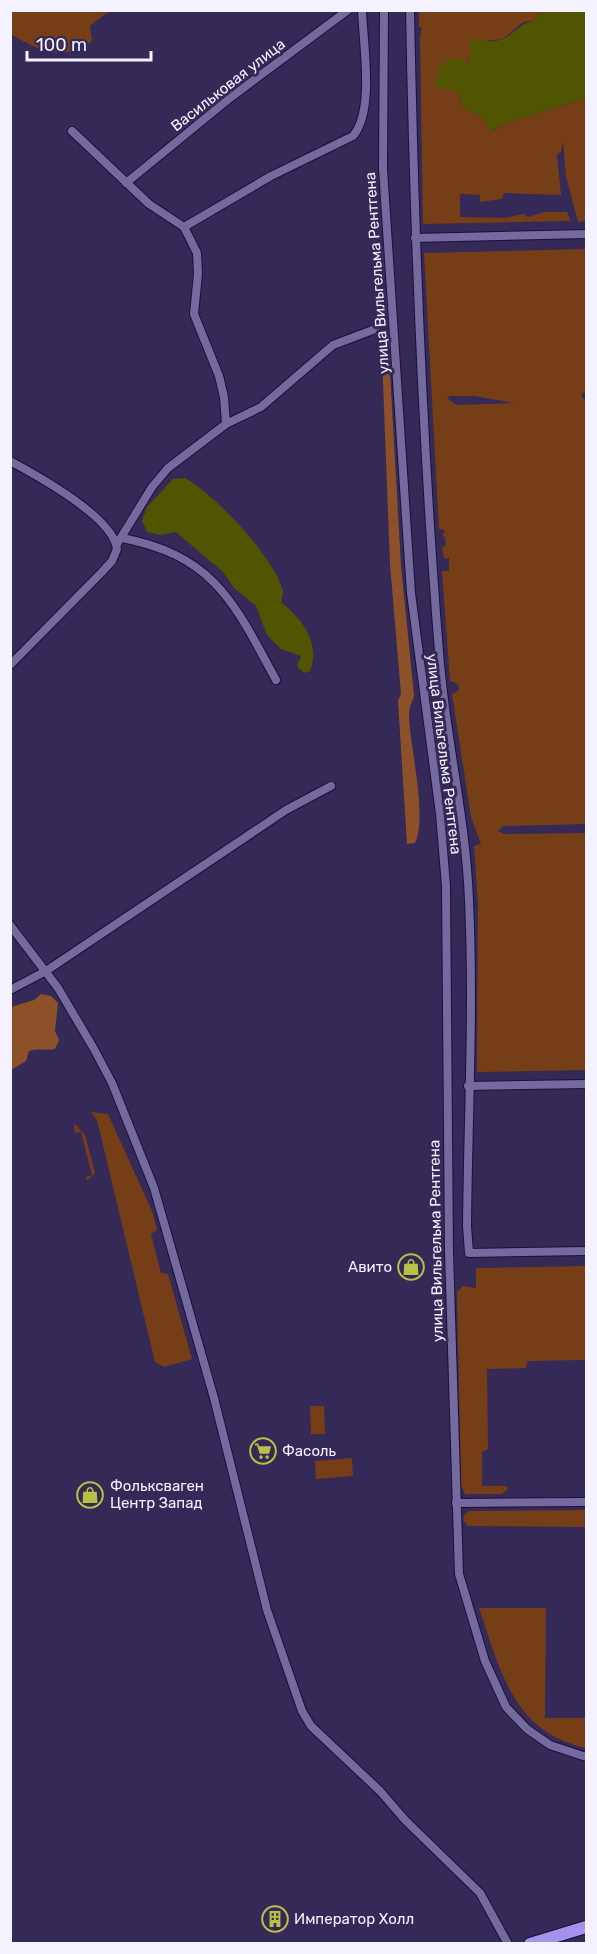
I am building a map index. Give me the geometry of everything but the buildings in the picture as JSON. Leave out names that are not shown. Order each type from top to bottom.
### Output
[{"type":"highway","points":[[530,1944],[586,1927]]},
{"type":"street","name":"Васильковая улица","points":[[126,183],[230,98],[348,10]]},
{"type":"street","points":[[184,227],[271,176],[353,136],[360,128],[365,104],[362,10]]},
{"type":"street","name":"улица Вильгельма Рентгена","points":[[384,10],[383,170],[411,593],[440,814],[446,886],[449,1252],[459,1574],[485,1661],[506,1707],[527,1729],[550,1745],[586,1757]]},
{"type":"street","name":"улица Вильгельма Рентгена","points":[[410,10],[415,238],[439,657],[467,855],[470,904],[469,1253],[586,1251]]},
{"type":"street","points":[[72,131],[149,204],[184,227],[196,253],[198,274],[194,314],[219,376],[224,397],[226,424]]},
{"type":"street","points":[[415,238],[586,234]]},
{"type":"street","points":[[10,665],[112,561],[119,541],[152,487],[168,468],[226,424],[261,407],[333,345],[378,328]]},
{"type":"street","points":[[10,461],[70,497],[119,541],[154,544],[180,556],[205,572],[227,596],[244,621],[276,680]]},
{"type":"street","points":[[10,990],[46,971],[286,810],[331,786]]},
{"type":"street","points":[[10,925],[46,971],[112,1083],[154,1188],[214,1398],[267,1610],[302,1711],[311,1726],[380,1791],[405,1820],[480,1893],[508,1944]]},
{"type":"street","points":[[468,1086],[586,1084]]},
{"type":"street","points":[[456,1503],[586,1502]]},
{"type":"shaded area","points":[[12,10],[109,11],[90,26],[92,41],[72,51],[52,52],[31,45],[11,34]]},
{"type":"shaded area","points":[[419,11],[542,11],[534,21],[523,22],[503,39],[485,41],[471,54],[458,92],[463,108],[484,118],[491,132],[504,124],[586,98],[586,221],[578,222],[566,176],[563,142],[561,152],[557,155],[561,195],[504,193],[502,199],[480,202],[480,195],[460,194],[460,217],[504,218],[523,214],[528,217],[545,212],[567,212],[571,221],[423,224],[420,37],[422,28],[419,27]]},
{"type":"shaded area","points":[[542,11],[586,11],[586,98],[504,124],[490,132],[484,118],[463,108],[458,92],[435,87],[439,66],[453,57],[469,63],[470,39],[501,40],[522,25],[534,21]]},
{"type":"shaded area","points":[[586,249],[586,393],[582,393],[582,397],[586,401],[586,824],[503,826],[498,831],[504,834],[586,833],[586,1070],[477,1072],[478,904],[474,846],[481,844],[471,817],[452,694],[459,690],[458,684],[450,681],[442,571],[449,571],[449,558],[444,558],[442,547],[446,546],[445,537],[442,536],[445,530],[439,529],[424,253]],"holes":[[[474,396],[514,403],[457,405],[447,398]]]},
{"type":"shaded area","points":[[385,350],[389,354],[401,566],[414,695],[409,711],[410,726],[420,816],[415,843],[407,844],[398,701],[401,694],[390,564],[382,356]]},
{"type":"shaded area","points":[[185,478],[226,511],[267,559],[283,590],[281,602],[308,632],[313,651],[310,671],[304,673],[297,666],[301,656],[281,649],[267,635],[256,606],[234,588],[223,572],[176,532],[161,535],[147,532],[142,521],[147,507],[173,479]]},
{"type":"shaded area","points":[[41,994],[51,996],[58,1003],[55,1031],[59,1040],[55,1049],[29,1051],[26,1061],[11,1070],[11,1007],[34,1000]]},
{"type":"shaded area","points":[[91,1112],[108,1114],[152,1211],[157,1230],[151,1234],[161,1273],[168,1274],[192,1359],[164,1367],[155,1362],[97,1120]]},
{"type":"shaded area","points":[[74,1123],[85,1135],[95,1173],[87,1181],[86,1177],[92,1175],[81,1132],[75,1133]]},
{"type":"shaded area","points":[[586,1266],[586,1360],[527,1361],[526,1368],[487,1369],[488,1449],[482,1452],[482,1486],[507,1486],[508,1489],[502,1494],[465,1494],[461,1485],[457,1292],[463,1286],[476,1288],[476,1268]]},
{"type":"shaded area","points":[[310,1406],[324,1406],[325,1434],[311,1434]]},
{"type":"shaded area","points":[[352,1458],[353,1476],[316,1479],[315,1461]]},
{"type":"shaded area","points":[[586,1510],[586,1527],[468,1526],[463,1520],[465,1514],[470,1511]]},
{"type":"shaded area","points":[[479,1608],[546,1608],[545,1718],[586,1718],[586,1748],[561,1740],[541,1728],[526,1713],[513,1695],[503,1675]]},
{"type":"place","name":"Авито","points":[[411,1267]]},
{"type":"place","name":"Фасоль","points":[[263,1451]]},
{"type":"place","name":"Фольксваген Центр Запад","points":[[90,1495]]},
{"type":"place","name":"Император Холл","points":[[275,1919]]}]
